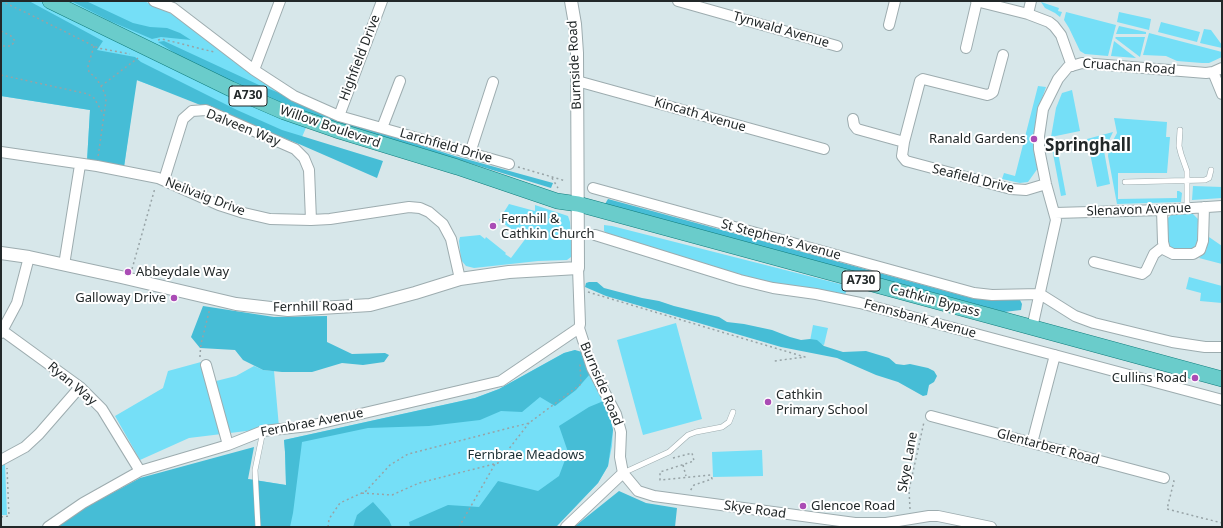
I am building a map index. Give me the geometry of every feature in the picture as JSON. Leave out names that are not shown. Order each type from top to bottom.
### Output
[{"type":"main road","name":"Willow Boulevard","points":[[50,1],[145,53],[284,112],[336,130],[457,166],[557,201],[578,204]]},
{"type":"main road","name":"Cathkin Bypass","points":[[578,204],[1222,379]]},
{"type":"street","name":"Larchfield Drive","points":[[154,1],[175,4],[254,70],[294,96],[338,116],[509,164]]},
{"type":"street","points":[[254,70],[280,1]]},
{"type":"street","name":"Highfield Drive","points":[[338,116],[382,1]]},
{"type":"street","name":"Burnside Road","points":[[571,1],[575,24],[577,81],[579,328],[592,368],[616,414],[621,432],[620,457],[623,473]]},
{"type":"street","name":"Tynwald Avenue","points":[[678,1],[837,46]]},
{"type":"street","points":[[889,25],[895,1]]},
{"type":"street","points":[[966,48],[976,1],[1028,14],[1045,20],[1054,26],[1063,40],[1072,66]]},
{"type":"street","points":[[1028,14],[1031,1]]},
{"type":"street","points":[[853,119],[854,125],[857,129],[904,142],[920,81],[923,79],[987,95],[993,92],[1003,55]]},
{"type":"street","name":"Cruachan Road","points":[[1032,328],[1055,226],[1055,213],[1046,184],[1039,149],[1040,123],[1053,86],[1065,70],[1082,63],[1218,70]]},
{"type":"street","points":[[1218,70],[1222,94]]},
{"type":"street","points":[[382,128],[400,81]]},
{"type":"street","name":"Kincath Avenue","points":[[577,81],[824,149]]},
{"type":"street","points":[[470,153],[494,82]]},
{"type":"street","name":"Dalveen Way","points":[[161,179],[183,119],[192,110],[206,110],[295,149],[304,158],[309,170],[311,220]]},
{"type":"street","name":"Seafield Drive","points":[[904,142],[902,156],[906,162],[1011,189],[1026,190],[1046,184]]},
{"type":"street","name":"Neilvaig Drive","points":[[1,152],[80,165],[96,166],[161,179],[219,205],[270,219],[330,219],[409,207],[420,208],[429,212],[443,224],[451,239],[460,279]]},
{"type":"street","points":[[64,265],[80,165]]},
{"type":"street","name":"St Stephen's Avenue","points":[[593,188],[974,293],[992,296],[1040,294]]},
{"type":"street","name":"Slenavon Avenue","points":[[1055,213],[1162,210],[1222,206]]},
{"type":"street","points":[[1162,210],[1165,250],[1173,254],[1193,254],[1200,250],[1203,241],[1204,207]]},
{"type":"street","name":"Fennsbank Avenue","points":[[595,235],[740,280],[774,288],[853,301],[1222,400]]},
{"type":"street","points":[[1094,262],[1142,274],[1146,271],[1154,254],[1164,246]]},
{"type":"street","name":"Fernhill Road","points":[[1,253],[29,257],[236,304],[288,310],[370,305],[460,279],[509,272],[578,268]]},
{"type":"street","points":[[2,332],[17,303],[29,257]]},
{"type":"street","points":[[1040,294],[1076,316],[1094,324],[1177,344],[1222,347]]},
{"type":"street","name":"Fernbrae Avenue","points":[[48,527],[83,503],[140,471],[228,445],[263,431],[309,426],[501,381],[579,328]]},
{"type":"street","name":"Ryan Way","points":[[2,332],[80,387],[102,409],[140,471]]},
{"type":"street","points":[[1032,443],[1055,354]]},
{"type":"street","points":[[206,365],[228,445]]},
{"type":"street","points":[[3,460],[25,447],[80,387]]},
{"type":"street","name":"Glentarbert Road","points":[[931,416],[1164,478]]},
{"type":"street","points":[[566,527],[623,473]]},
{"type":"street","name":"Skye Road","points":[[623,473],[638,491],[650,495],[855,525],[938,516],[991,527]]},
{"type":"lane","points":[[1180,130],[1179,146],[1187,171],[1187,208]]},
{"type":"lane","points":[[1125,182],[1205,180],[1208,178],[1211,170]]},
{"type":"lane","points":[[623,473],[669,452],[688,435],[722,427],[728,422],[733,412]]},
{"type":"lane","points":[[258,527],[255,470],[263,431]]},
{"type":"path","points":[[1,1],[94,46],[132,54]]},
{"type":"path","points":[[1,31],[11,36],[15,41],[11,46],[1,46]]},
{"type":"path","points":[[101,86],[145,53],[156,42],[162,39],[215,52],[223,52],[227,49]]},
{"type":"path","points":[[94,46],[88,66],[89,72],[96,78],[101,86],[105,94],[106,101],[105,116],[96,166]]},
{"type":"path","points":[[1,75],[88,94],[94,98],[105,116]]},
{"type":"path","points":[[509,164],[579,184]]},
{"type":"path","points":[[129,279],[161,179]]},
{"type":"path","points":[[584,291],[805,357],[774,361]]},
{"type":"path","points":[[206,365],[200,355],[212,299]]},
{"type":"path","points":[[362,493],[392,496],[419,484],[498,463],[529,423],[581,384],[580,360]]},
{"type":"path","name":"Skye Lane","points":[[911,519],[909,490],[926,414],[931,416]]},
{"type":"path","points":[[328,527],[328,519],[340,503],[366,491],[390,465],[408,454],[529,423]]},
{"type":"path","points":[[669,452],[673,458],[692,453],[694,461],[660,472],[660,480],[711,475],[712,479],[694,485],[690,491],[690,494]]},
{"type":"path","points":[[1,517],[9,516],[6,467],[3,460]]},
{"type":"path","points":[[459,527],[495,464]]},
{"type":"path","points":[[683,465],[686,477]]},
{"type":"path","points":[[1164,478],[1174,481],[1167,509],[1222,523]]},
{"type":"green space","points":[[1,1],[144,1],[191,24],[314,109],[299,144],[181,96],[136,80],[124,167],[87,161],[90,110],[1,96]]},
{"type":"green space","points":[[1041,2],[1059,8],[1058,11],[1062,12],[1060,17],[1045,8]]},
{"type":"green space","points":[[1066,12],[1116,25],[1108,56],[1085,54],[1080,51],[1064,20]]},
{"type":"green space","points":[[1119,12],[1151,19],[1149,30],[1117,22]]},
{"type":"green space","points":[[1161,22],[1200,32],[1197,42],[1158,32]]},
{"type":"green space","points":[[1119,26],[1146,32],[1146,34],[1116,34]]},
{"type":"green space","points":[[1204,29],[1211,30],[1222,45],[1222,48],[1200,43]]},
{"type":"green space","points":[[1149,33],[1222,52],[1222,57],[1209,63],[1202,63],[1177,61],[1166,56],[1143,55]]},
{"type":"green space","points":[[1145,37],[1140,57],[1115,38]]},
{"type":"green space","points":[[1114,41],[1136,58],[1111,56]]},
{"type":"green space","points":[[1038,86],[1046,87],[1037,113],[1034,141],[1038,168],[1028,182],[1020,183],[1002,179],[1004,173],[1015,176]]},
{"type":"green space","points":[[1072,90],[1080,131],[1051,137],[1056,108],[1062,93]]},
{"type":"green space","points":[[1114,118],[1167,122],[1166,137],[1170,137],[1167,173],[1118,173],[1118,199],[1177,198],[1177,191],[1179,191],[1182,193],[1181,202],[1117,204],[1108,156],[1109,148],[1117,133]]},
{"type":"green space","points":[[1113,132],[1104,151],[1110,184],[1097,187],[1087,139]]},
{"type":"green space","points":[[1056,142],[1066,195],[1061,196],[1051,143]]},
{"type":"green space","points":[[1193,186],[1222,187],[1222,198],[1192,200]]},
{"type":"green space","points":[[509,204],[535,211],[535,205],[568,216],[570,222],[571,257],[567,260],[538,261],[474,268],[466,266],[461,260],[460,237],[480,235],[485,239],[486,237],[511,258],[526,238],[520,234],[519,235],[499,220]]},
{"type":"green space","points":[[1191,212],[1198,219],[1197,244],[1192,249],[1174,250],[1167,243],[1168,218],[1172,214]]},
{"type":"green space","points":[[604,225],[848,286],[845,295],[784,286],[758,280],[608,234],[604,231]]},
{"type":"green space","points":[[1209,237],[1222,246],[1222,264],[1199,258],[1206,251]]},
{"type":"green space","points":[[1189,277],[1222,286],[1222,303],[1200,301],[1201,293],[1186,289]]},
{"type":"green space","points":[[676,323],[702,419],[643,435],[617,340]]},
{"type":"green space","points":[[813,325],[828,328],[824,345],[810,341]]},
{"type":"green space","name":"Fernbrae Meadows","points":[[575,350],[606,400],[613,430],[612,446],[608,466],[598,483],[556,527],[250,527],[248,479],[286,485],[284,440],[475,398],[499,389],[564,353]]},
{"type":"green space","points":[[201,362],[208,383],[236,376],[254,366],[263,370],[274,371],[279,427],[189,438],[140,460],[115,416],[163,388],[168,371]]},
{"type":"green space","points":[[762,450],[763,476],[713,477],[712,452]]},
{"type":"green space","points":[[5,464],[7,515],[1,515],[1,466]]},
{"type":"shaded area","points":[[1,1],[29,1],[103,41],[97,50],[135,57],[141,62],[237,110],[282,130],[383,161],[377,178],[299,144],[137,80],[124,167],[87,161],[90,110],[1,96]]},
{"type":"shaded area","points":[[71,1],[86,1],[133,23],[150,27],[167,28],[180,33],[191,40],[161,37],[152,39],[110,21]]},
{"type":"shaded area","points":[[164,41],[259,85],[379,132],[455,156],[553,183],[551,188],[307,113],[251,92],[190,63],[158,42]]},
{"type":"shaded area","points":[[608,199],[975,299],[1020,300],[1022,304],[1021,310],[1004,312],[605,204]]},
{"type":"shaded area","points":[[597,282],[604,288],[719,317],[727,322],[772,330],[801,340],[817,340],[824,346],[843,352],[866,351],[889,358],[896,364],[910,364],[928,368],[934,371],[937,376],[934,382],[929,385],[927,395],[923,396],[898,382],[876,375],[837,358],[781,347],[606,296],[585,287],[586,283]]},
{"type":"shaded area","points":[[203,306],[274,317],[327,316],[327,342],[352,354],[385,353],[389,355],[384,362],[363,365],[342,363],[312,372],[282,372],[263,370],[243,360],[235,350],[200,348],[191,337]]},
{"type":"shaded area","points":[[575,350],[582,352],[590,374],[576,390],[555,406],[540,397],[522,412],[501,411],[480,420],[429,426],[368,428],[302,442],[290,527],[49,527],[140,478],[254,447],[248,479],[286,485],[284,440],[475,398],[499,389],[564,353]]},
{"type":"shaded area","points":[[606,400],[613,430],[608,466],[598,483],[556,527],[410,527],[409,522],[448,505],[479,507],[498,481],[538,491],[559,476],[568,452],[559,426],[589,407]]},
{"type":"shaded area","points":[[619,491],[646,503],[677,508],[675,527],[574,527]]},
{"type":"shaded area","points":[[373,502],[389,520],[392,527],[353,527],[357,515]]},
{"type":"place","name":"Ranald Gardens","points":[[1034,139]]},
{"type":"place","name":"Fernhill & Cathkin Church","points":[[493,226]]},
{"type":"place","name":"Abbeydale Way","points":[[128,272]]},
{"type":"place","name":"Galloway Drive","points":[[174,298]]},
{"type":"place","name":"Cullins Road","points":[[1195,378]]},
{"type":"place","name":"Cathkin Primary School","points":[[768,402]]},
{"type":"place","name":"Glencoe Road","points":[[803,506]]},
{"type":"district","name":"Springhall","points":[[1088,146]]}]
